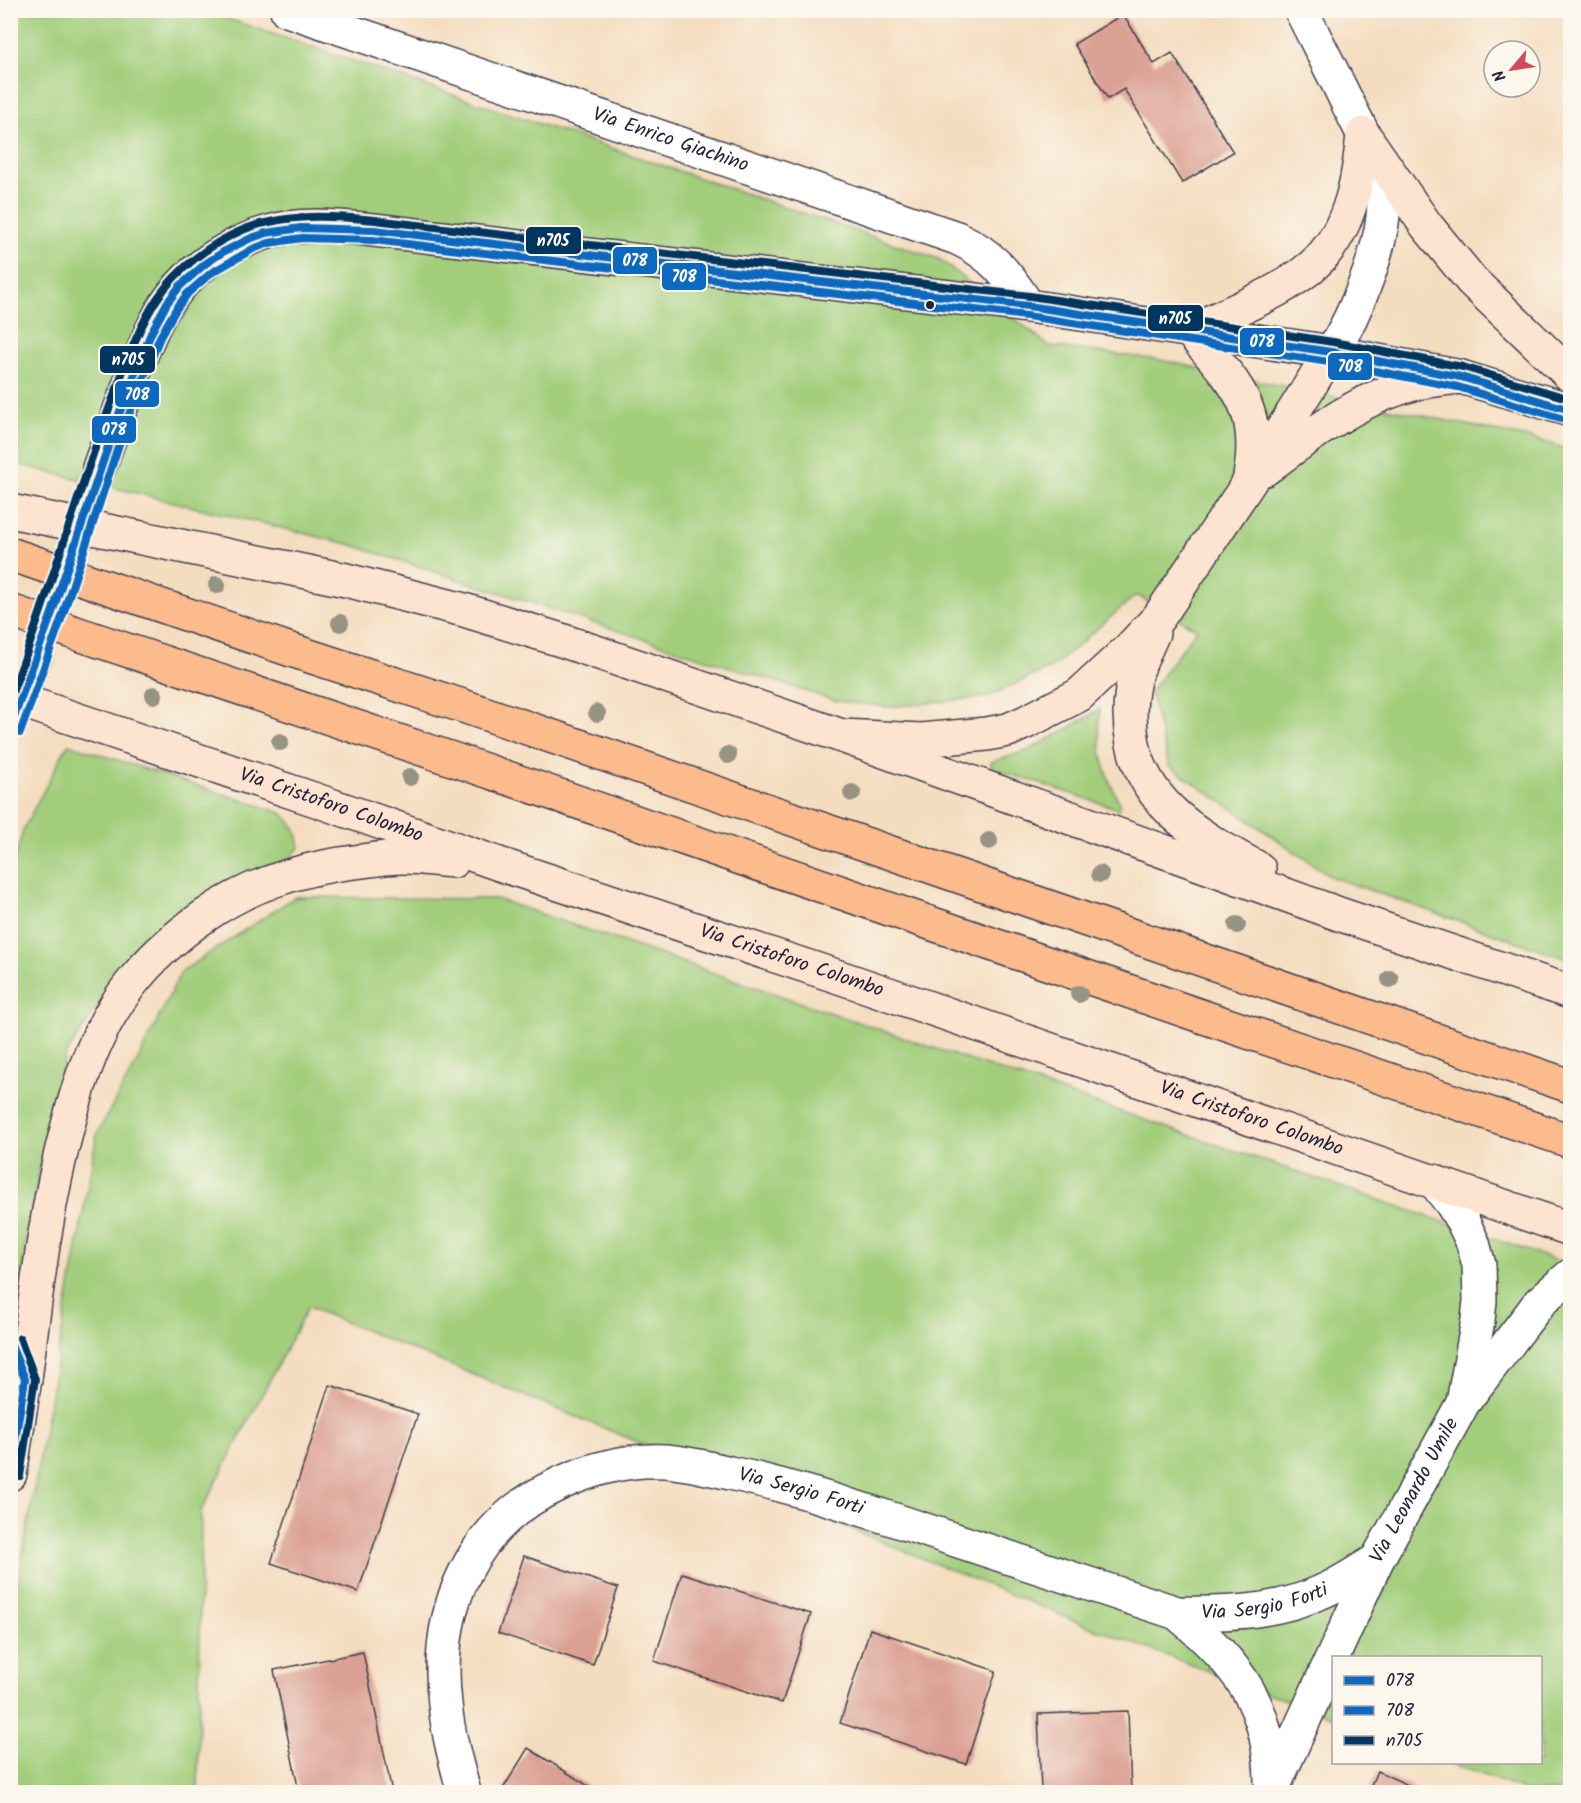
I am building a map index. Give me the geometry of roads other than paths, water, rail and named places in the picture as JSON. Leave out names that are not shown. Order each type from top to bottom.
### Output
[{"type":"highway","points":[[10,554],[480,712],[1570,1086]]},
{"type":"highway","points":[[10,611],[467,764],[1570,1141]]},
{"type":"main road","points":[[1190,331],[1274,291],[1310,268],[1324,254],[1336,237],[1354,194],[1363,134]]},
{"type":"main road","points":[[1363,134],[1426,225],[1472,281],[1570,375]]},
{"type":"main road","points":[[99,468],[152,331],[173,294],[196,272],[232,247],[250,238],[287,228],[339,227],[374,230],[1028,306],[1331,352],[1250,481],[1159,617],[1128,651],[1079,695],[1044,715],[1008,730],[944,740],[897,740],[842,736]]},
{"type":"main road","points":[[1190,331],[1244,399],[1255,452],[1250,481]]},
{"type":"main road","points":[[1250,481],[1311,435],[1360,406],[1411,385],[1461,377]]},
{"type":"main road","points":[[10,511],[345,580],[464,610],[561,640],[842,736],[1339,914],[1570,992]]},
{"type":"main road","points":[[1159,617],[1140,664],[1130,701],[1130,722],[1136,755],[1148,783],[1158,798],[1190,828],[1339,914]]},
{"type":"main road","name":"Via Cristoforo Colombo","points":[[10,697],[856,983],[1570,1229]]},
{"type":"main road","points":[[10,1474],[49,1206],[74,1101],[102,1030],[129,986],[147,964],[191,925],[225,902],[256,886],[293,873],[333,864],[404,857],[502,865]]},
{"type":"main road","points":[[10,1342],[25,1379]]},
{"type":"street","name":"Via Enrico Giachino","points":[[287,10],[957,238],[990,257],[1008,277],[1028,306]]},
{"type":"street","points":[[1301,10],[1363,134],[1383,186],[1383,216],[1376,246],[1352,318],[1331,352],[1461,377],[1570,410]]},
{"type":"street","name":"Via Leonardo Umile","points":[[1333,1656],[1377,1560],[1463,1403],[1478,1320],[1479,1265],[1463,1222],[1434,1181]]},
{"type":"street","points":[[1463,1403],[1540,1302],[1570,1276]]},
{"type":"street","name":"Via Sergio Forti","points":[[464,1792],[450,1734],[444,1684],[451,1609],[464,1575],[472,1559],[496,1526],[520,1505],[553,1486],[602,1467],[623,1463],[665,1461],[687,1463],[754,1478],[833,1500],[1177,1613],[1217,1614],[1254,1611],[1290,1604],[1321,1592],[1377,1560]]},
{"type":"street","points":[[1177,1613],[1220,1651],[1232,1665],[1258,1709],[1269,1750],[1271,1792]]},
{"type":"street","name":"Via Leonardo Umile","points":[[1271,1792],[1332,1658]]},
{"type":"tunnel","points":[[10,729],[59,598],[99,468]]}]
